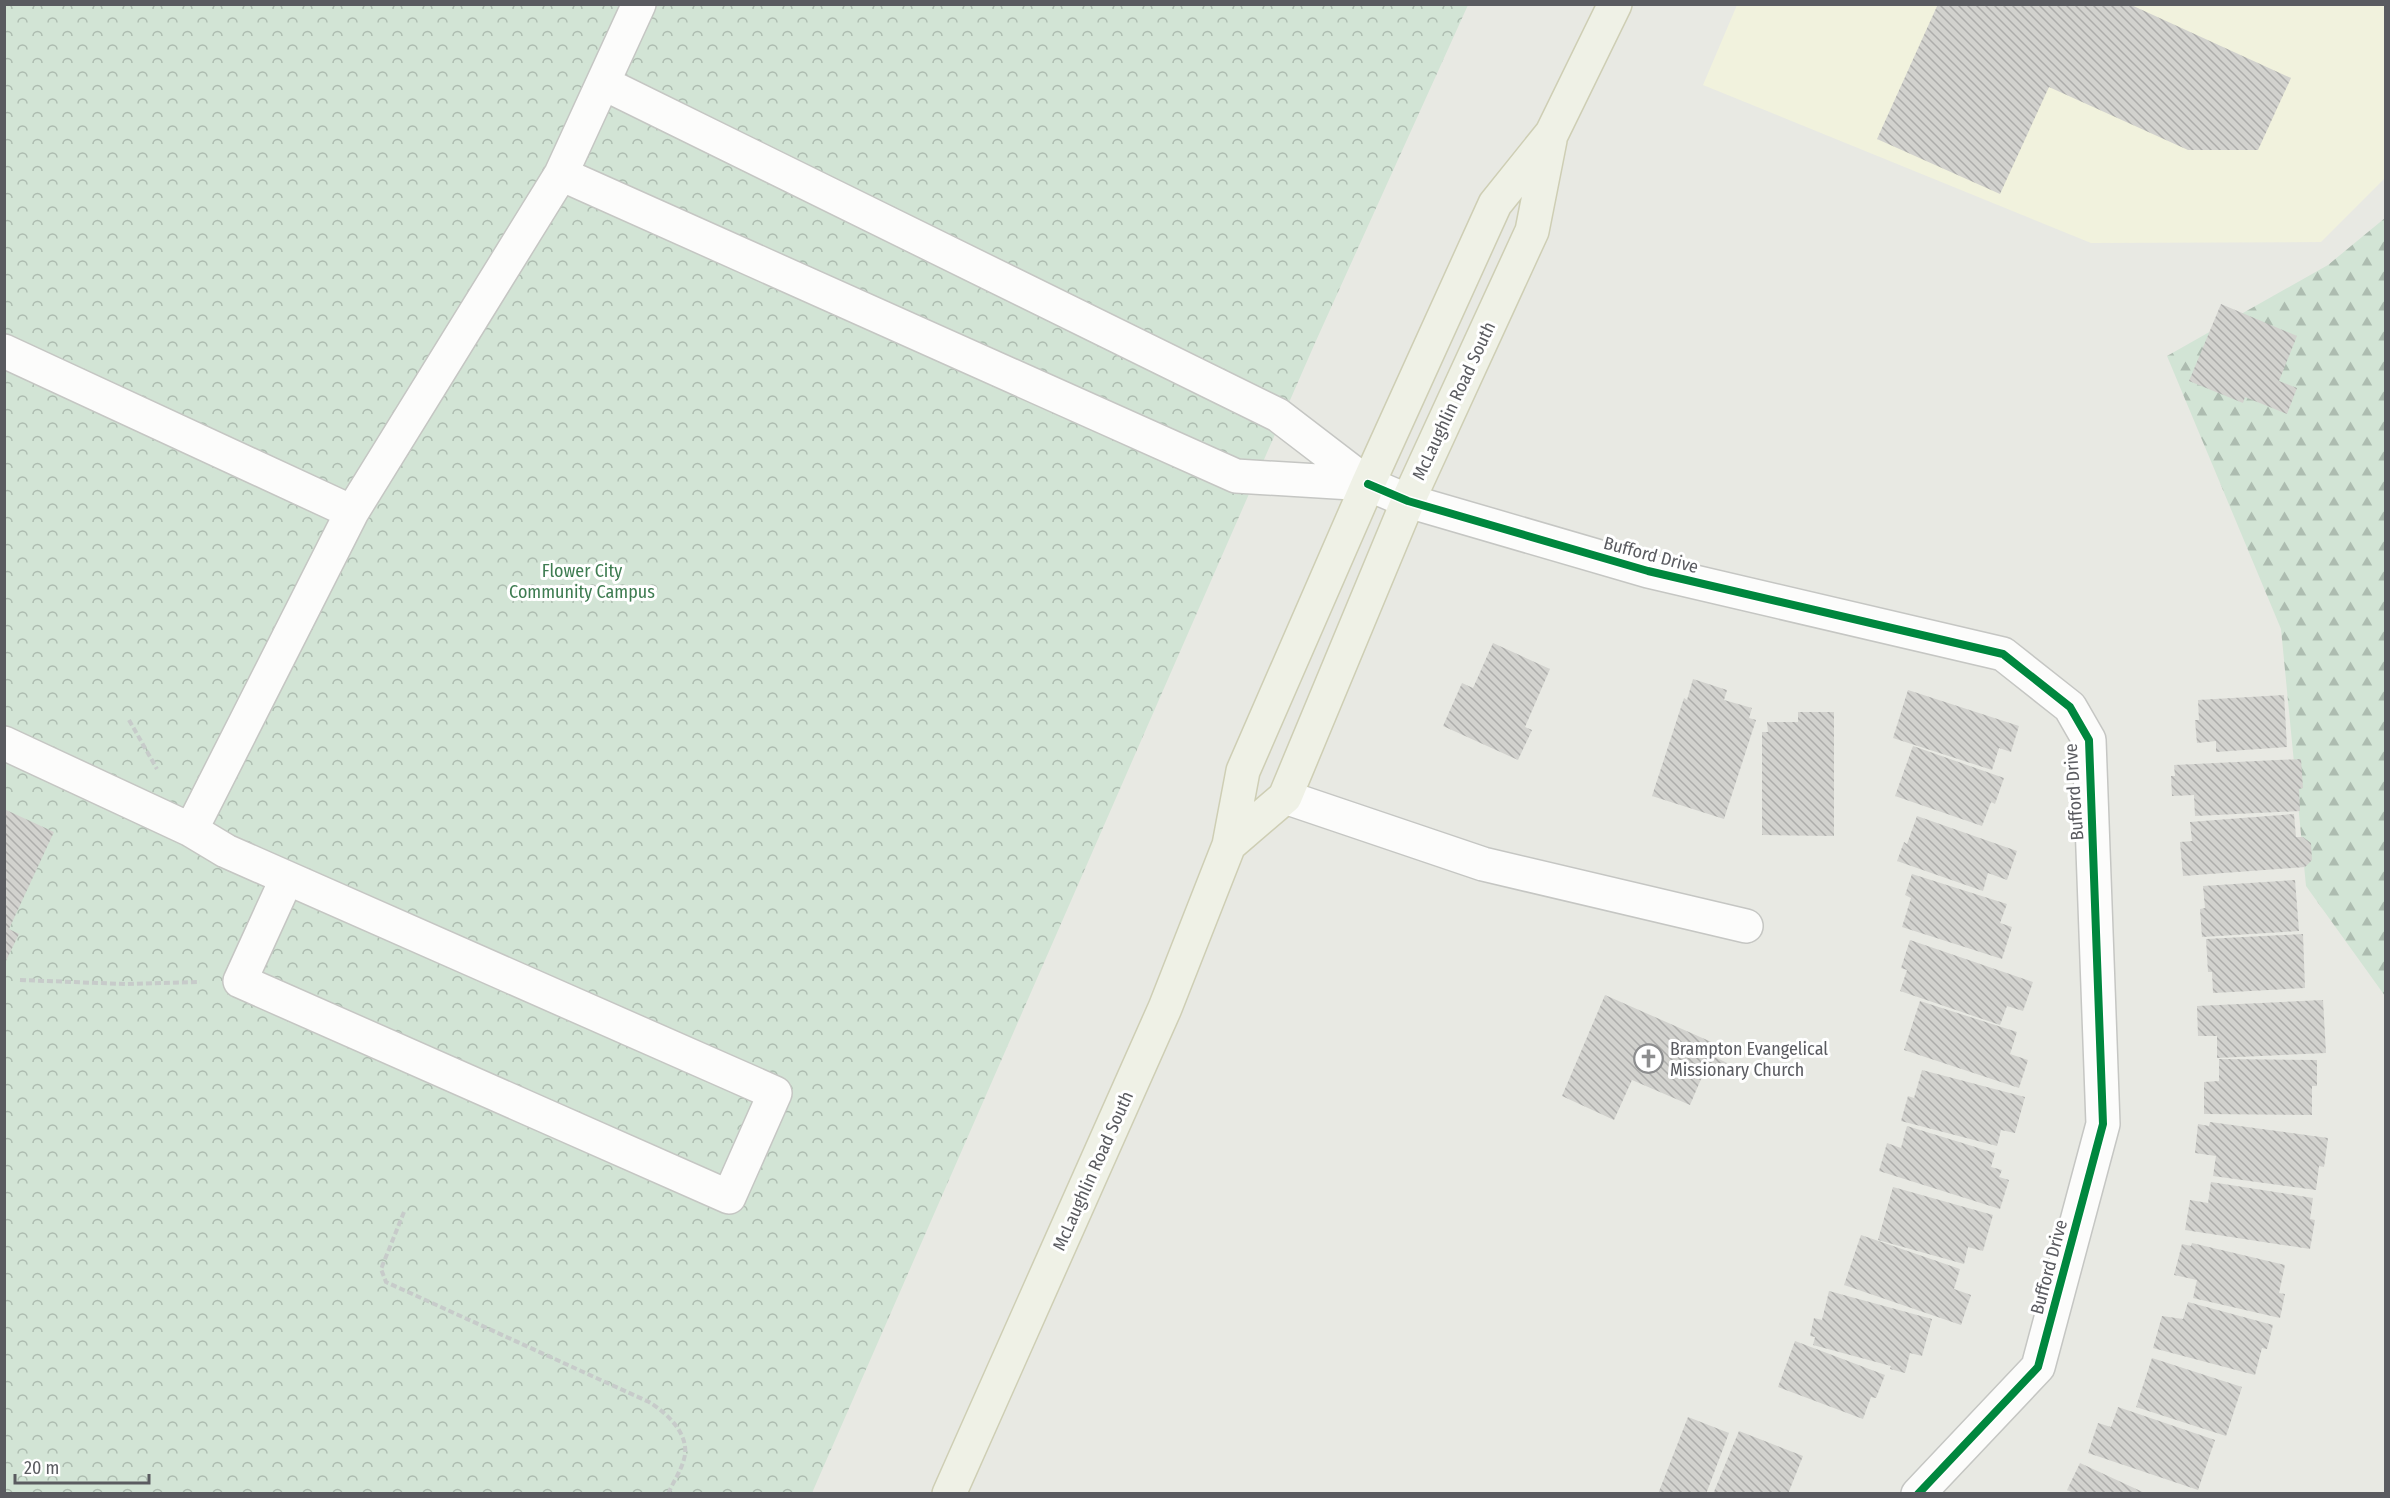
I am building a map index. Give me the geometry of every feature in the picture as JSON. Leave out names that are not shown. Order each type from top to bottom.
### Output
[{"type":"main road","name":"McLaughlin Road South","points":[[949,1494],[1165,1008],[1229,845],[1243,771],[1368,484],[1496,204],[1552,133],[1616,4]]},
{"type":"main road","name":"McLaughlin Road South","points":[[1229,845],[1284,797],[1408,501],[1532,231],[1552,133]]},
{"type":"street","points":[[191,830],[352,512],[561,174],[639,4]]},
{"type":"street","points":[[603,83],[1278,415],[1368,484]]},
{"type":"street","points":[[561,174],[1236,476],[1368,484]]},
{"type":"street","points":[[4,351],[352,512]]},
{"type":"street","name":"Bufford Drive","points":[[1368,484],[1408,501],[1648,571],[2003,654],[2070,707],[2089,741],[2103,1124],[2038,1367],[1918,1494]]},
{"type":"street","points":[[4,743],[191,830],[226,851],[775,1093],[729,1197],[240,981],[286,878]]},
{"type":"street","points":[[1284,797],[1483,864],[1746,926]]},
{"type":"path","points":[[20,980],[125,984],[240,981]]},
{"type":"path","points":[[404,1212],[381,1269],[386,1282],[649,1402],[666,1414],[681,1435],[685,1454],[668,1494]]},
{"type":"shaded area","points":[[1737,5],[2385,5],[2385,178],[2321,242],[2091,243],[1703,85]]},
{"type":"green space","name":"Flower City Community Campus","points":[[5,5],[1468,5],[1315,343],[812,1493],[5,1494]]},
{"type":"green space","points":[[2385,218],[2385,996],[2306,886],[2281,629],[2167,356],[2328,265]]},
{"type":"building","points":[[1938,4],[2129,4],[2291,78],[2258,150],[2188,150],[2049,87],[2000,194],[1877,139]]},
{"type":"building","points":[[2221,304],[2297,336],[2279,381],[2297,388],[2287,414],[2245,397],[2243,403],[2189,381]]},
{"type":"building","points":[[1493,643],[1550,669],[1525,727],[1532,730],[1518,760],[1443,726],[1462,683],[1473,688]]},
{"type":"building","points":[[1693,679],[1727,690],[1724,700],[1752,708],[1749,718],[1756,720],[1724,819],[1652,796],[1684,698],[1687,700]]},
{"type":"building","points":[[1908,690],[2019,726],[2011,752],[1999,748],[1992,770],[1893,738]]},
{"type":"building","points":[[2284,695],[2287,747],[2216,752],[2216,741],[2197,743],[2195,720],[2199,720],[2198,700]]},
{"type":"building","points":[[1798,712],[1834,712],[1834,836],[1762,835],[1762,732],[1768,732],[1767,722],[1798,722]]},
{"type":"building","points":[[1913,746],[2004,778],[1995,804],[1991,802],[1982,826],[1895,796]]},
{"type":"building","points":[[2301,759],[2303,788],[2299,789],[2300,811],[2195,816],[2194,795],[2172,796],[2171,776],[2175,776],[2174,765]]},
{"type":"building","points":[[4,809],[54,832],[9,929],[19,934],[4,965]]},
{"type":"building","points":[[2294,814],[2296,837],[2303,837],[2311,843],[2312,860],[2305,867],[2183,876],[2180,842],[2192,841],[2190,822]]},
{"type":"building","points":[[1917,816],[2017,851],[2007,880],[1988,873],[1983,891],[1897,861],[1904,842],[1907,844]]},
{"type":"building","points":[[1912,874],[2007,904],[2000,923],[2012,927],[2002,959],[1902,927],[1911,898],[1905,895]]},
{"type":"building","points":[[2295,880],[2299,931],[2202,937],[2200,909],[2205,908],[2203,886]]},
{"type":"building","points":[[2303,934],[2305,988],[2213,993],[2212,972],[2208,972],[2206,939]]},
{"type":"building","points":[[1910,940],[2033,982],[2023,1011],[2007,1006],[2000,1025],[1900,991],[1907,970],[1901,968]]},
{"type":"building","name":"Brampton Evangelical Missionary Church","points":[[1605,995],[1716,1044],[1711,1055],[1727,1063],[1720,1079],[1704,1072],[1690,1105],[1632,1080],[1614,1120],[1562,1096]]},
{"type":"building","points":[[2323,1000],[2326,1053],[2217,1058],[2217,1036],[2198,1036],[2197,1006]]},
{"type":"building","points":[[1920,1001],[2017,1032],[2010,1054],[2028,1060],[2019,1088],[1904,1050]]},
{"type":"building","points":[[2219,1059],[2317,1060],[2317,1086],[2312,1086],[2312,1115],[2204,1114],[2204,1082],[2219,1081]]},
{"type":"building","points":[[1922,1070],[2025,1097],[2015,1133],[2001,1130],[1997,1146],[1901,1121],[1908,1096],[1914,1098]]},
{"type":"building","points":[[2210,1122],[2328,1138],[2324,1167],[2319,1166],[2316,1190],[2213,1176],[2216,1156],[2195,1153],[2198,1124],[2209,1126]]},
{"type":"building","points":[[1907,1126],[1995,1153],[1991,1167],[2002,1170],[1999,1177],[2009,1180],[2000,1209],[1879,1171],[1887,1143],[1901,1148]]},
{"type":"building","points":[[2211,1182],[2313,1198],[2310,1219],[2315,1220],[2310,1249],[2185,1230],[2190,1200],[2208,1203]]},
{"type":"building","points":[[1893,1187],[1993,1215],[1983,1251],[1968,1247],[1964,1264],[1878,1240]]},
{"type":"building","points":[[1861,1235],[1960,1269],[1954,1289],[1971,1295],[1961,1325],[1844,1285]]},
{"type":"building","points":[[2192,1243],[2285,1265],[2279,1293],[2285,1294],[2280,1318],[2193,1298],[2197,1280],[2174,1275],[2182,1244],[2191,1246]]},
{"type":"building","points":[[1829,1291],[1932,1319],[1922,1356],[1910,1353],[1905,1373],[1890,1369],[1891,1366],[1813,1345],[1815,1337],[1810,1336],[1814,1318],[1822,1320]]},
{"type":"building","points":[[2188,1302],[2273,1325],[2267,1349],[2262,1348],[2255,1375],[2153,1348],[2162,1316],[2183,1319]]},
{"type":"building","points":[[1795,1341],[1885,1375],[1876,1398],[1871,1397],[1863,1419],[1778,1387]]},
{"type":"building","points":[[2152,1358],[2242,1387],[2226,1436],[2136,1407]]},
{"type":"building","points":[[2118,1407],[2215,1440],[2198,1490],[2088,1453],[2098,1423],[2111,1427]]},
{"type":"building","points":[[1688,1417],[1729,1433],[1706,1494],[1658,1494]]},
{"type":"building","points":[[1739,1431],[1803,1456],[1788,1494],[1713,1494]]},
{"type":"building","points":[[2080,1463],[2147,1494],[2075,1494],[2067,1490]]},
{"type":"cycle path","points":[[1368,484],[1408,501],[1648,571],[2003,654],[2070,707],[2089,740],[2103,1124],[2038,1367],[1918,1494]]},
{"type":"place","name":"Brampton Evangelical Missionary Church","points":[[1649,1059]]}]
